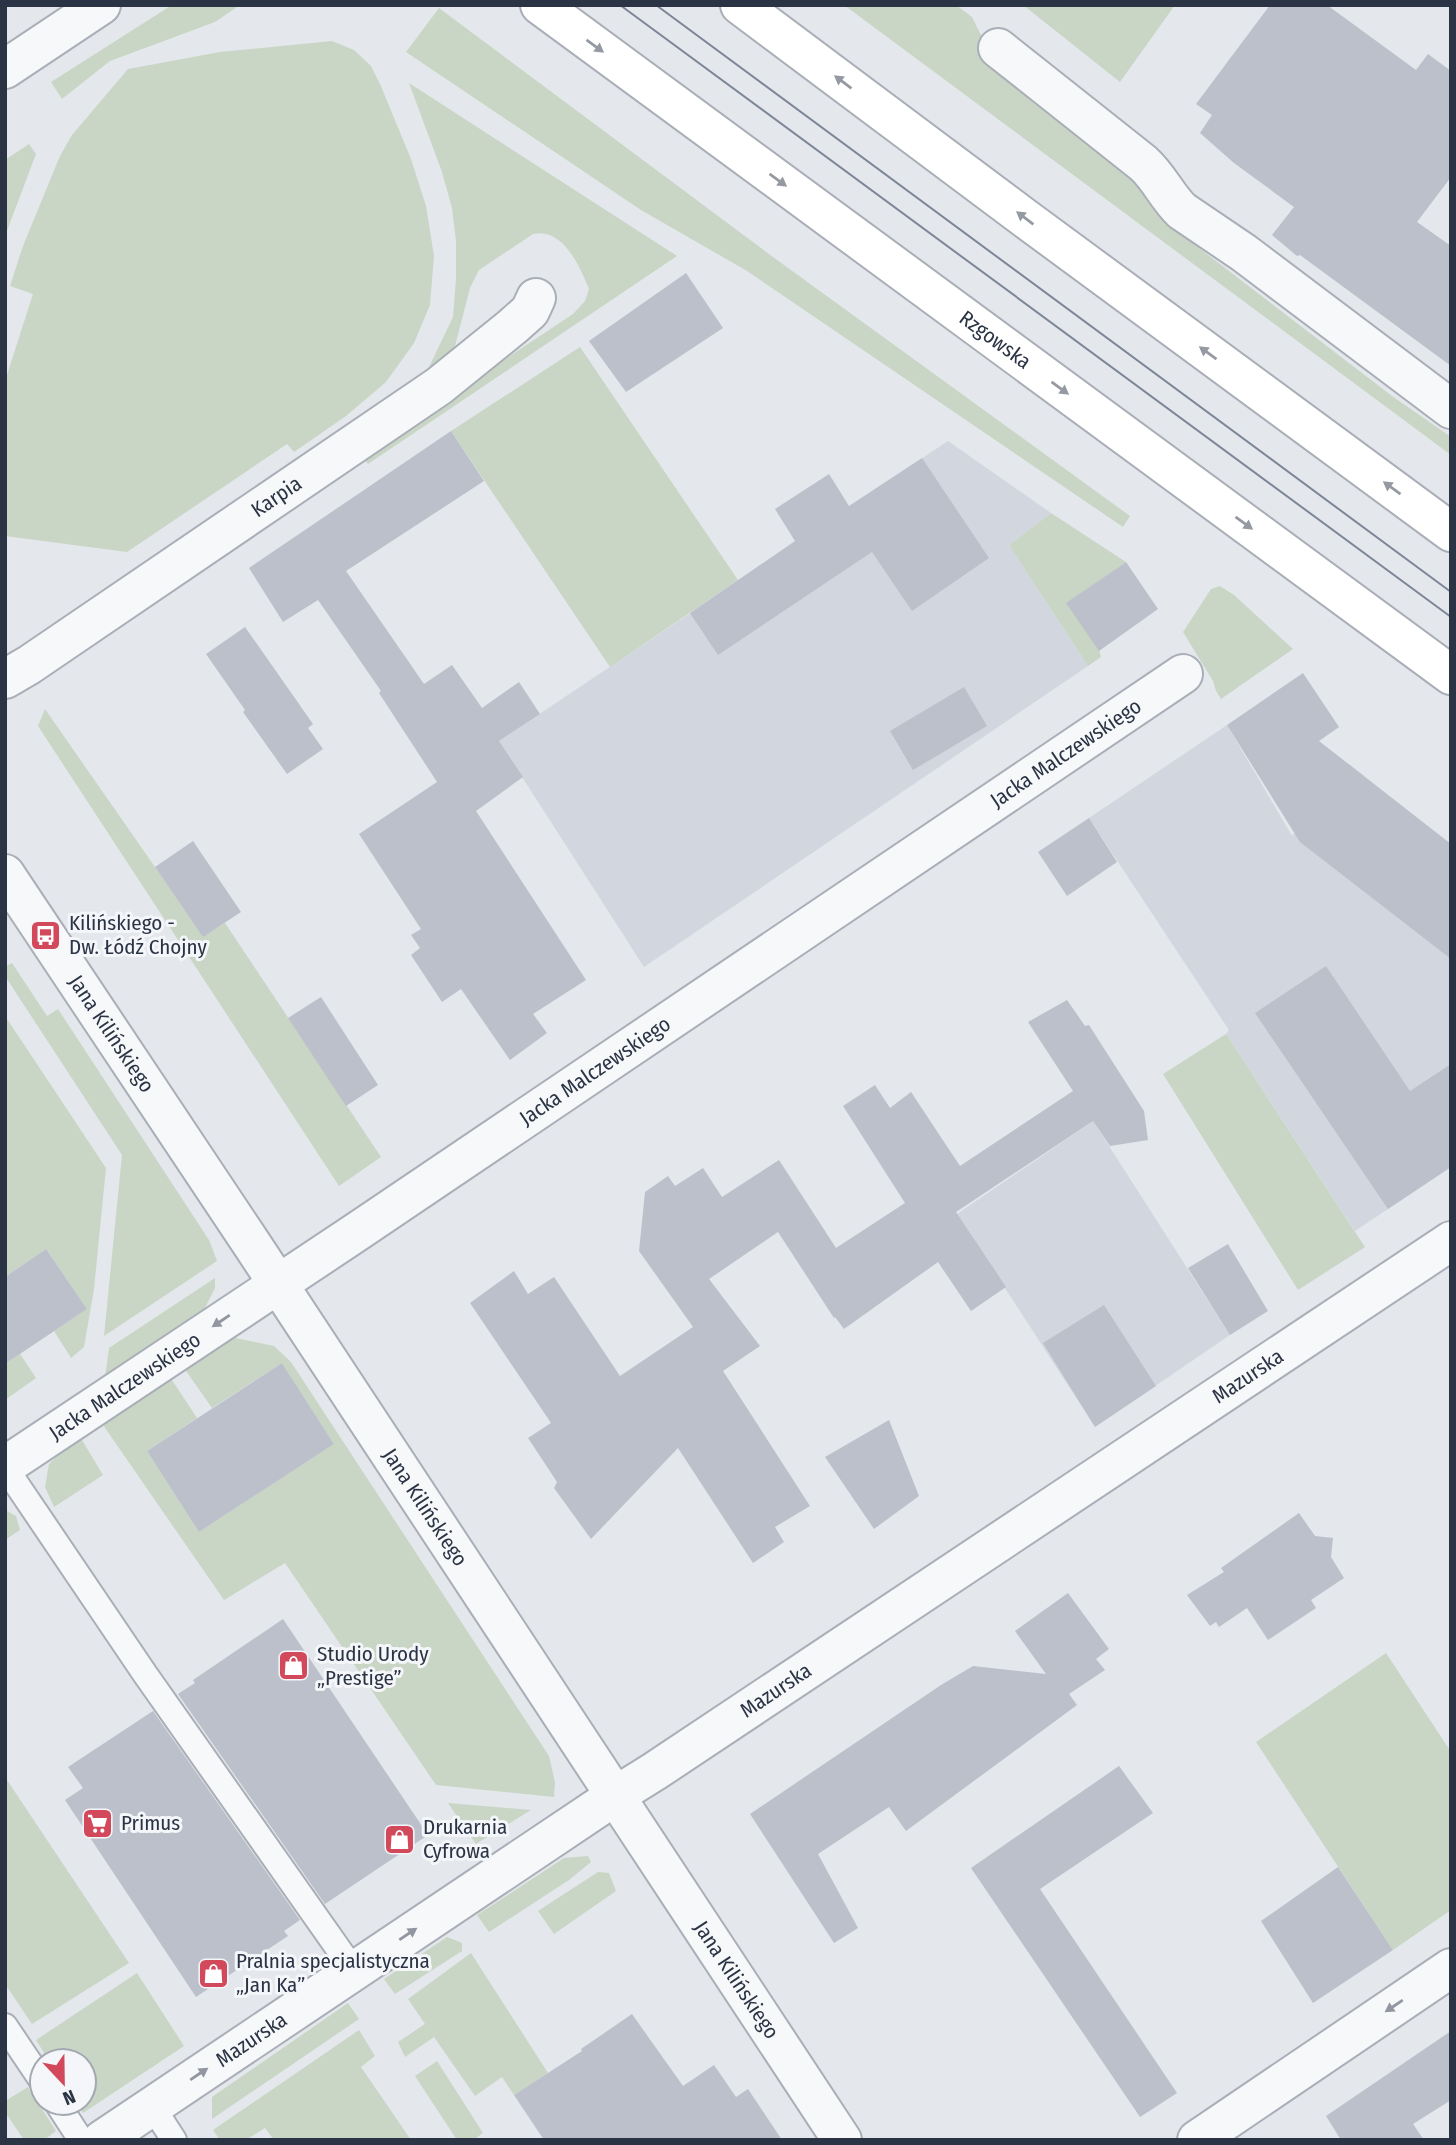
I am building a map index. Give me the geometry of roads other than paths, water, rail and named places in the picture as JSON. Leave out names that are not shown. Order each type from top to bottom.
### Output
[{"type":"main road","name":"Rzgowska","points":[[540,5],[1451,675]]},
{"type":"main road","points":[[740,5],[1451,531]]},
{"type":"street","points":[[5,69],[101,5]]},
{"type":"street","points":[[998,48],[1152,170],[1182,211],[1244,253],[1451,409]]},
{"type":"street","name":"Karpia","points":[[5,679],[439,386],[530,311],[536,298]]},
{"type":"street","name":"Jacka Malczewskiego","points":[[5,1467],[370,1224],[1183,674]]},
{"type":"street","name":"Jana Kilińskiego","points":[[5,874],[278,1283],[842,2140]]},
{"type":"street","name":"Mazurska","points":[[102,2140],[1451,1241]]},
{"type":"street","points":[[1197,2140],[1451,1968]]},
{"type":"lane","points":[[5,1467],[145,1674],[354,1970]]},
{"type":"lane","points":[[5,2026],[28,2060]]},
{"type":"lane","points":[[152,2106],[174,2140]]},
{"type":"lane","points":[[66,2117],[81,2140]]},
{"type":"tram line","points":[[620,5],[1451,617]]},
{"type":"tram line","points":[[656,5],[1451,592]]},
{"type":"place","name":"Kilińskiego - Dw. Łódź Chojny","points":[[46,935]]},
{"type":"place","name":"Studio Urody „Prestige”","points":[[294,1666]]},
{"type":"place","name":"Primus","points":[[98,1823]]},
{"type":"place","name":"Drukarnia Cyfrowa","points":[[400,1839]]},
{"type":"place","name":"Pralnia specjalistyczna „Jan Ka”","points":[[213,1973]]}]
